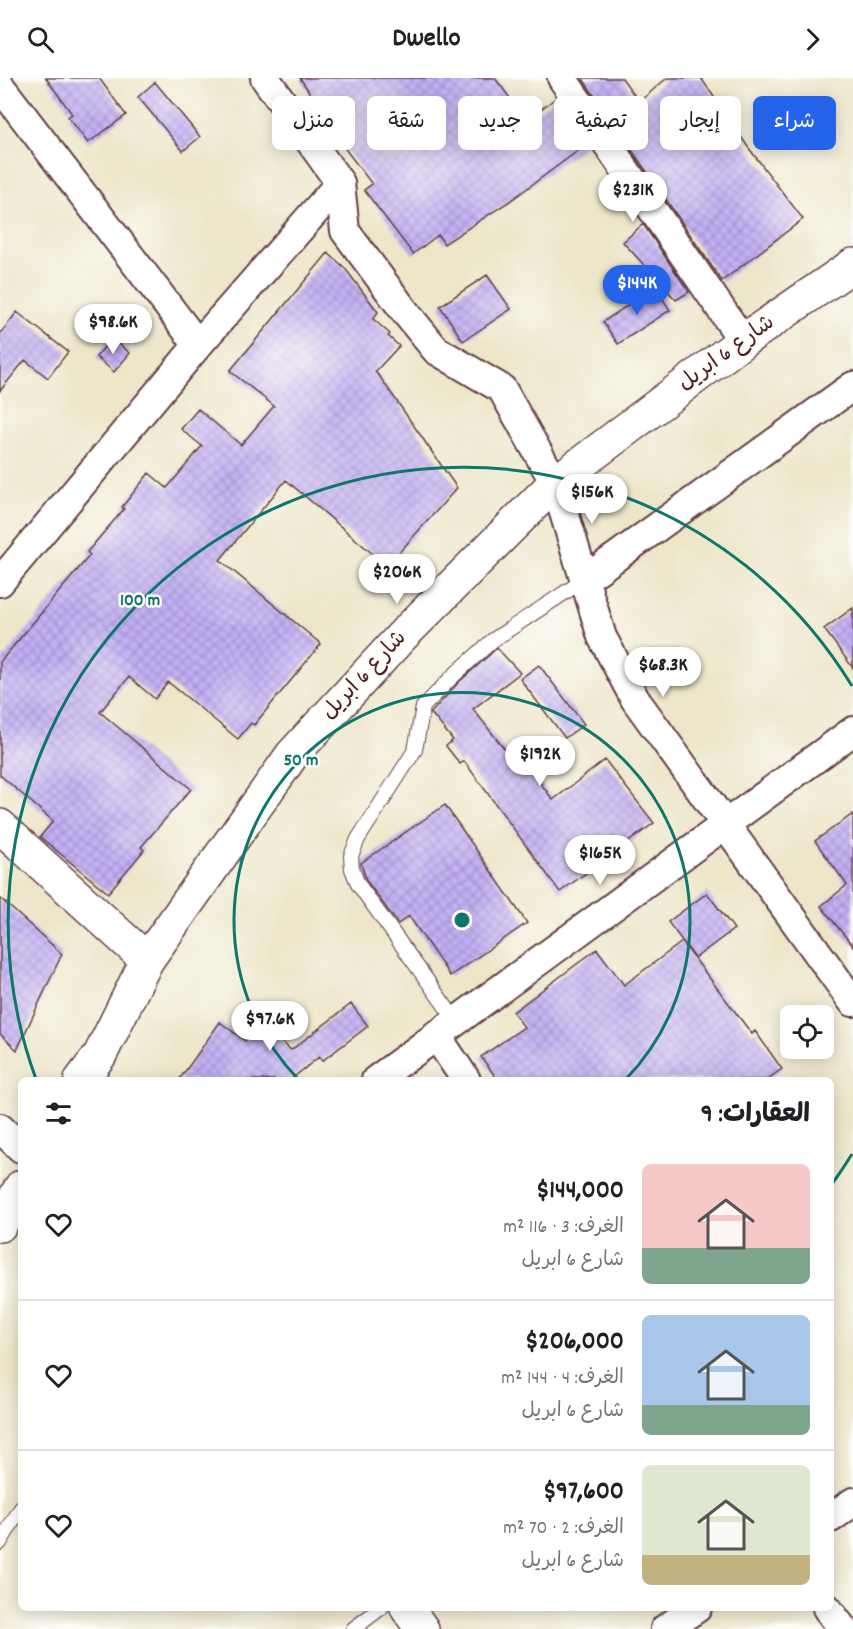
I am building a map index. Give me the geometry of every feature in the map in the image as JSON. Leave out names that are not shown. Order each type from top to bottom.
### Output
[{"type":"street","points":[[265,78],[340,183],[345,231],[406,313],[436,350],[502,389],[555,483],[602,637],[635,699],[853,1002]]},
{"type":"street","points":[[562,78],[743,341]]},
{"type":"street","points":[[0,86],[198,345]]},
{"type":"street","points":[[0,582],[198,345],[340,183]]},
{"type":"street","name":"شارع 6 ابريل","points":[[83,1077],[100,1055],[147,960],[292,755],[403,635],[555,483],[743,341],[853,265]]},
{"type":"street","points":[[584,580],[853,386]]},
{"type":"street","points":[[380,1077],[853,731]]},
{"type":"street","points":[[0,826],[147,960]]},
{"type":"street","points":[[446,1028],[465,1077]]},
{"type":"street","points":[[0,1128],[18,1145]]},
{"type":"street","points":[[0,1225],[18,1192]]},
{"type":"street","points":[[834,1516],[853,1502]]},
{"type":"street","points":[[409,1611],[422,1629]]},
{"type":"street","points":[[665,1629],[692,1611]]},
{"type":"street","points":[[829,1611],[843,1629]]},
{"type":"lane","points":[[446,1028],[358,884],[352,869],[351,856],[358,839],[415,750],[423,707],[452,676],[493,640],[584,580]]},
{"type":"lane","points":[[0,1543],[18,1513]]},
{"type":"lane","points":[[353,1629],[377,1611]]},
{"type":"building","points":[[46,78],[99,78],[126,115],[88,143],[68,117],[72,114]]},
{"type":"building","points":[[300,78],[495,78],[508,96],[458,96],[458,150],[542,150],[542,108],[554,99],[554,150],[579,150],[510,201],[444,244],[438,235],[413,254],[364,190],[372,184],[346,150],[355,150],[355,96],[312,96]]},
{"type":"building","points":[[622,78],[635,96],[595,96],[583,79]]},
{"type":"building","points":[[667,78],[701,78],[713,96],[660,96],[660,150],[741,150],[741,137],[803,219],[722,281],[632,150],[648,150],[648,96],[646,96]]},
{"type":"building","points":[[155,82],[200,137],[183,151],[138,97]]},
{"type":"building","points":[[643,224],[689,292],[676,300],[623,242]]},
{"type":"building","points":[[328,253],[344,267],[378,312],[373,319],[390,334],[388,336],[399,346],[375,372],[457,488],[387,566],[286,480],[220,560],[321,644],[254,725],[251,723],[238,739],[168,682],[155,699],[129,677],[100,712],[191,789],[141,847],[144,850],[108,893],[40,837],[53,821],[0,775],[0,662],[90,555],[87,552],[124,509],[122,507],[149,473],[167,488],[202,446],[181,429],[198,409],[241,445],[274,406],[230,371]]},
{"type":"building","points":[[487,275],[511,309],[463,341],[440,306]]},
{"type":"building","points":[[655,287],[670,310],[618,344],[603,322]]},
{"type":"building","points":[[17,312],[68,352],[48,378],[25,360],[0,391],[0,334]]},
{"type":"building","points":[[112,338],[130,353],[114,372],[96,357]]},
{"type":"building","points":[[853,608],[853,668],[824,629]]},
{"type":"building","points":[[497,648],[520,673],[473,709],[521,770],[527,765],[553,800],[605,760],[654,823],[560,892],[464,761],[460,764],[446,746],[453,740],[431,713],[458,683]]},
{"type":"building","points":[[539,665],[584,724],[565,738],[520,679]]},
{"type":"building","points":[[445,805],[527,923],[450,976],[409,916],[398,924],[366,880],[361,863]]},
{"type":"building","points":[[853,814],[853,946],[821,906],[847,885],[815,841]]},
{"type":"building","points":[[707,893],[734,929],[695,958],[668,922]]},
{"type":"building","points":[[0,898],[62,954],[17,1050],[0,1034]]},
{"type":"building","points":[[682,942],[752,1034],[755,1031],[782,1069],[770,1077],[496,1077],[481,1057],[524,1027],[513,1012],[597,949],[624,985]]},
{"type":"building","points":[[351,1004],[368,1026],[322,1061],[319,1057],[294,1077],[181,1077],[220,1022],[245,1041],[261,1024],[291,1050]]}]
